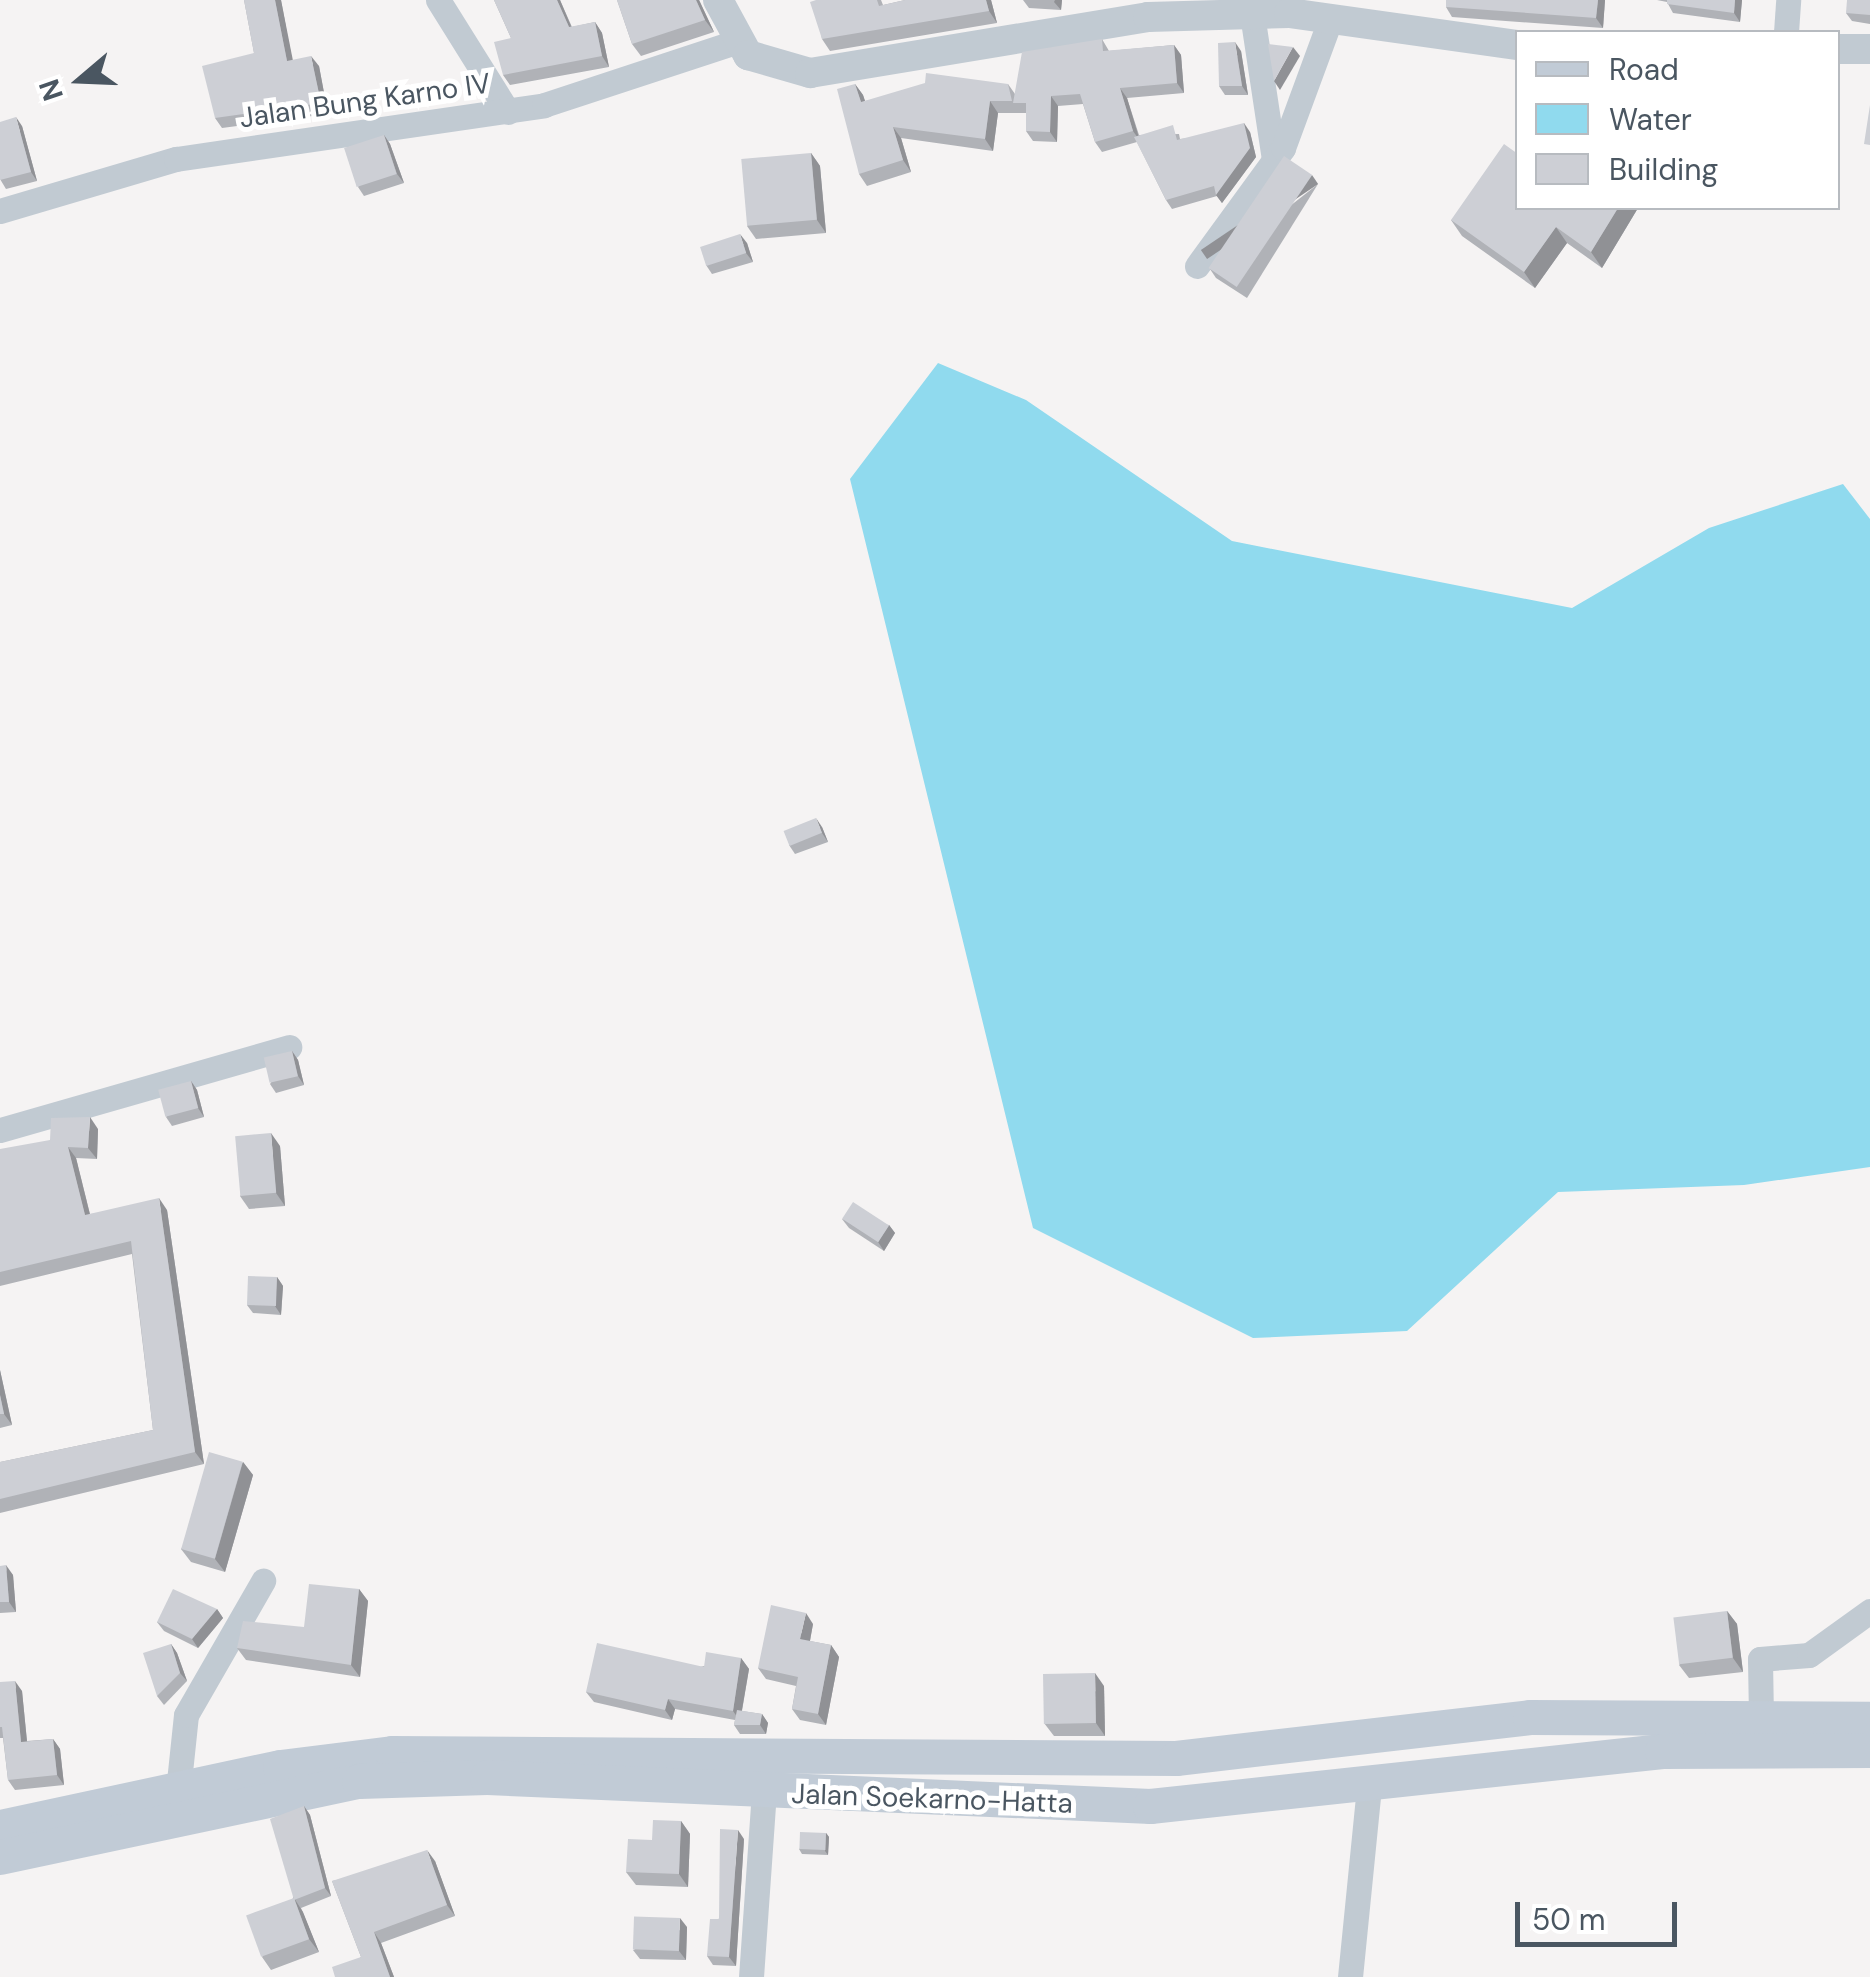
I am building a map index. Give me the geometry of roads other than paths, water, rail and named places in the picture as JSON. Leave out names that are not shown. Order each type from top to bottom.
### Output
[{"type":"main road","name":"Jalan Soekarno-Hatta","points":[[0,1827],[328,1759],[434,1765],[1176,1758],[1530,1717],[1870,1720]]},
{"type":"main road","name":"Jalan Soekarno-Hatta","points":[[491,1764],[764,1792],[1150,1806],[1369,1786],[1662,1750],[1870,1750]]},
{"type":"main road","name":"Jalan Soekarno-Hatta","points":[[0,1857],[434,1765]]},
{"type":"street","points":[[438,0],[508,112]]},
{"type":"street","points":[[718,0],[736,42],[763,64],[810,72],[1148,8],[1330,20],[1515,45]]},
{"type":"street","points":[[1786,30],[1788,0]]},
{"type":"street","points":[[1252,14],[1274,159]]},
{"type":"street","points":[[1197,266],[1274,159],[1330,20]]},
{"type":"street","name":"Jalan Bung Karno IV","points":[[0,212],[176,159],[508,112],[736,42]]},
{"type":"street","points":[[1840,49],[1870,49]]},
{"type":"street","points":[[0,1130],[289,1048]]},
{"type":"street","points":[[178,1792],[186,1715],[263,1581]]},
{"type":"street","points":[[1761,1717],[1760,1660],[1810,1655],[1870,1611]]},
{"type":"street","points":[[1350,1977],[1369,1786]]},
{"type":"street","points":[[751,1977],[764,1792]]},
{"type":"water","points":[[938,363],[1026,400],[1232,541],[1572,608],[1709,528],[1843,484],[1870,519],[1870,1167],[1744,1185],[1558,1192],[1407,1331],[1253,1338],[1033,1228],[850,479]]}]
